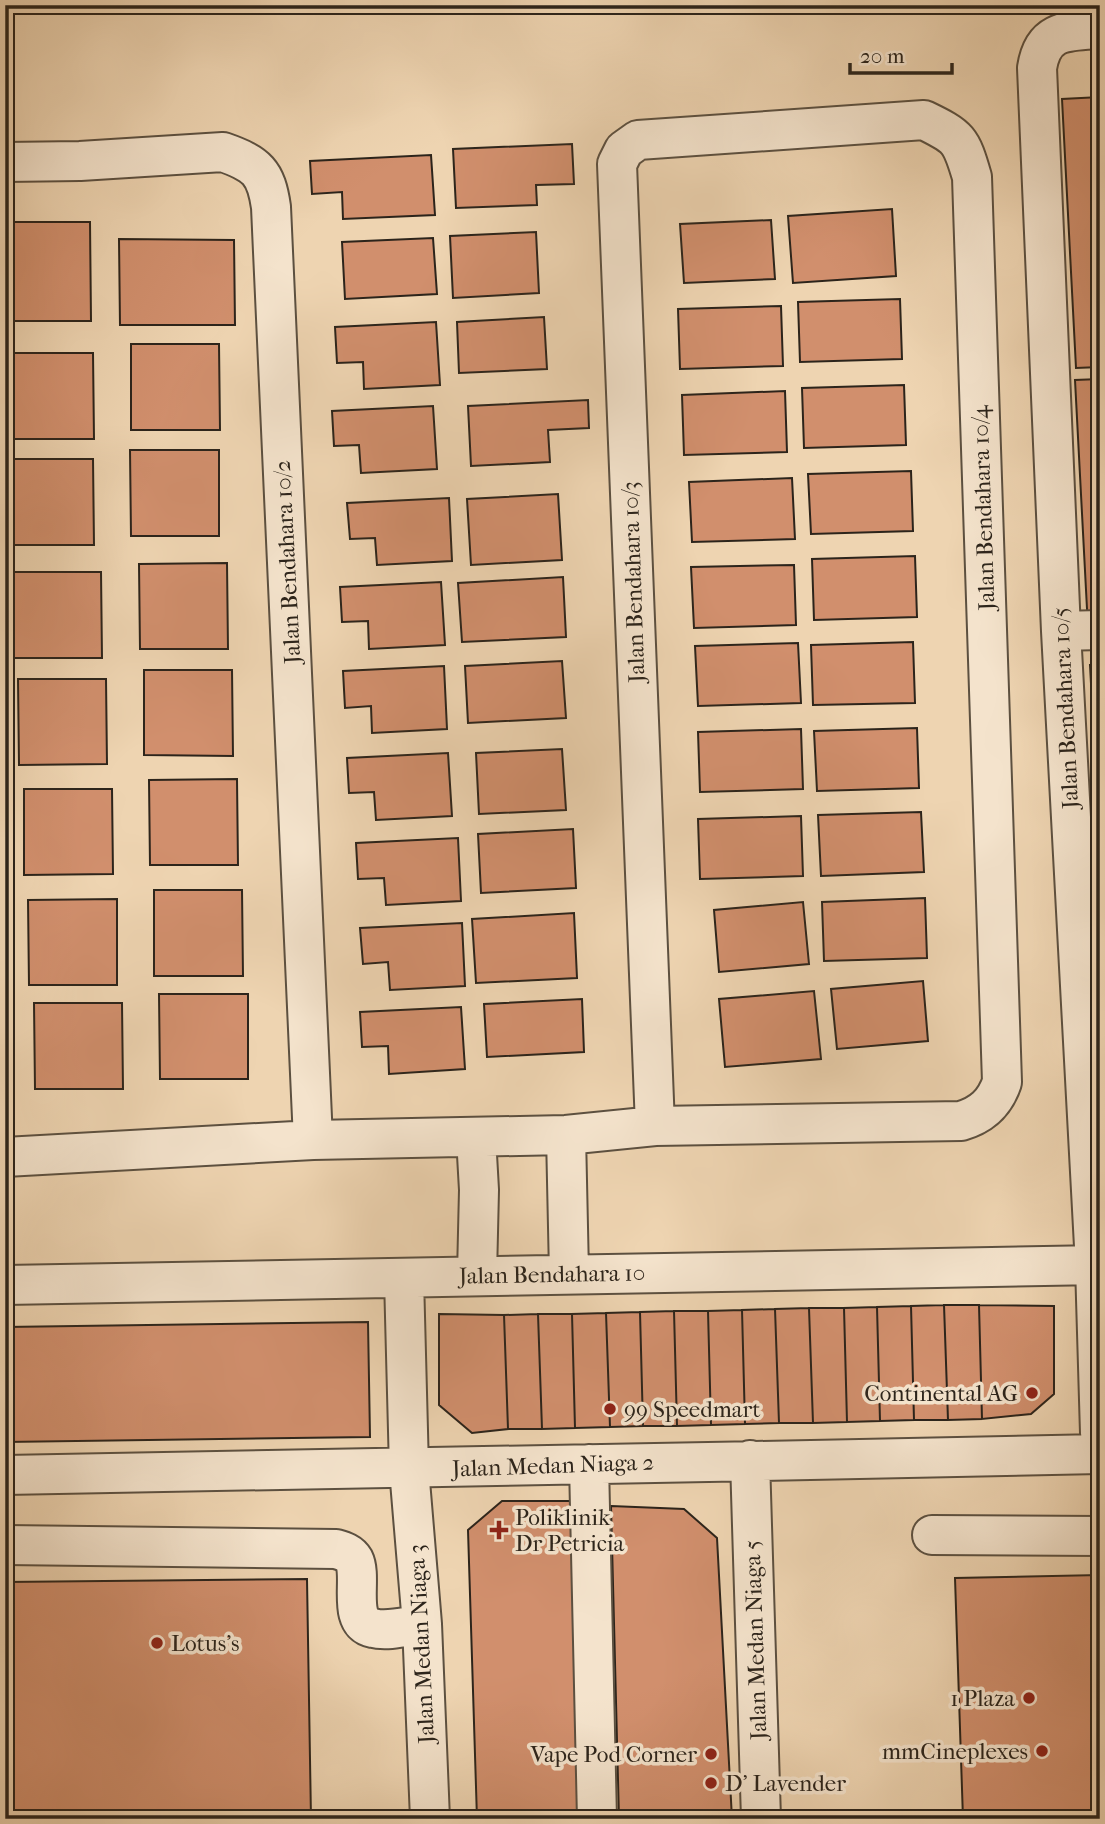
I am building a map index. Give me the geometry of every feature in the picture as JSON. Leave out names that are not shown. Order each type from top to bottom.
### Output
[{"type":"street","name":"Jalan Bendahara 10/5","points":[[1100,30],[1057,34],[1046,42],[1039,54],[1037,68],[1061,631],[1097,1265],[1100,1433]]},
{"type":"street","name":"Jalan Bendahara 10/4","points":[[655,1126],[961,1121],[975,1117],[987,1108],[997,1096],[1002,1082],[972,177],[963,146],[948,131],[924,120],[731,135]]},
{"type":"street","name":"Jalan Bendahara 10/3","points":[[655,1126],[617,164],[624,150],[638,140],[731,135]]},
{"type":"street","name":"Jalan Bendahara 10/2","points":[[5,162],[80,161],[223,152],[243,159],[259,171],[268,187],[272,221],[313,1140]]},
{"type":"street","points":[[1061,631],[1100,630]]},
{"type":"street","points":[[5,1157],[313,1140],[566,1135],[655,1126]]},
{"type":"street","points":[[566,1135],[569,1273]]},
{"type":"street","points":[[476,1138],[479,1190],[477,1275]]},
{"type":"street","name":"Jalan Bendahara 10","points":[[5,1285],[1097,1265]]},
{"type":"street","name":"Jalan Medan Niaga 3","points":[[404,1278],[409,1469],[422,1624],[430,1819]]},
{"type":"street","name":"Jalan Medan Niaga 2","points":[[5,1475],[1100,1454]]},
{"type":"street","name":"Jalan Medan Niaga 5","points":[[750,1460],[761,1819]]},
{"type":"street","points":[[589,1464],[597,1819]]},
{"type":"street","points":[[932,1535],[1100,1536]]},
{"type":"street","points":[[5,1545],[336,1549],[346,1552],[354,1559],[357,1610],[361,1621],[370,1628],[381,1629],[422,1624]]},
{"type":"green space","points":[[5,5],[185,5],[5,12]]},
{"type":"building","points":[[1100,97],[1100,367],[1076,368],[1062,99]]},
{"type":"building","points":[[572,144],[574,184],[536,185],[537,205],[456,208],[453,149]]},
{"type":"building","points":[[431,155],[435,215],[343,219],[342,192],[312,194],[310,161]]},
{"type":"building","points":[[892,209],[896,276],[793,283],[788,216]]},
{"type":"building","points":[[771,220],[775,279],[684,283],[680,224]]},
{"type":"building","points":[[5,222],[90,222],[91,321],[5,321]]},
{"type":"building","points":[[536,232],[539,293],[453,298],[450,236]]},
{"type":"building","points":[[433,238],[437,294],[345,299],[342,242]]},
{"type":"building","points":[[119,239],[234,240],[235,325],[120,325]]},
{"type":"building","points":[[900,299],[902,359],[800,362],[798,302]]},
{"type":"building","points":[[781,306],[783,366],[680,369],[678,309]]},
{"type":"building","points":[[544,317],[547,369],[459,373],[457,322]]},
{"type":"building","points":[[436,322],[440,385],[364,389],[363,362],[337,363],[335,327]]},
{"type":"building","points":[[131,344],[219,344],[220,430],[131,430]]},
{"type":"building","points":[[5,353],[93,353],[94,439],[6,439]]},
{"type":"building","points":[[1100,379],[1100,627],[1088,628],[1075,380]]},
{"type":"building","points":[[904,385],[906,445],[804,448],[802,388]]},
{"type":"building","points":[[785,391],[787,452],[684,455],[682,395]]},
{"type":"building","points":[[588,400],[589,428],[548,430],[550,462],[471,466],[468,406]]},
{"type":"building","points":[[433,406],[437,469],[361,473],[359,445],[334,446],[332,411]]},
{"type":"building","points":[[130,450],[219,450],[219,536],[131,536]]},
{"type":"building","points":[[5,459],[93,459],[94,545],[6,545]]},
{"type":"building","points":[[911,471],[913,531],[811,534],[808,474]]},
{"type":"building","points":[[792,478],[795,539],[692,542],[689,482]]},
{"type":"building","points":[[558,494],[562,560],[471,565],[467,499]]},
{"type":"building","points":[[449,498],[452,561],[377,565],[375,538],[350,539],[347,503]]},
{"type":"building","points":[[915,556],[917,617],[814,620],[812,559]]},
{"type":"building","points":[[227,563],[228,649],[140,649],[139,564]]},
{"type":"building","points":[[794,565],[796,625],[694,628],[691,567]]},
{"type":"building","points":[[13,572],[101,572],[102,658],[14,658]]},
{"type":"building","points":[[563,577],[566,637],[462,642],[458,583]]},
{"type":"building","points":[[441,582],[445,645],[369,649],[368,621],[342,622],[340,587]]},
{"type":"building","points":[[913,642],[915,703],[813,705],[811,645]]},
{"type":"building","points":[[798,643],[801,703],[698,706],[695,646]]},
{"type":"building","points":[[562,661],[566,718],[468,723],[465,666]]},
{"type":"building","points":[[1090,665],[1100,665],[1100,853]]},
{"type":"building","points":[[444,666],[447,729],[372,733],[371,706],[345,708],[343,671]]},
{"type":"building","points":[[144,670],[232,670],[233,756],[144,755]]},
{"type":"building","points":[[18,679],[106,679],[107,764],[19,765]]},
{"type":"building","points":[[917,728],[919,788],[817,791],[814,731]]},
{"type":"building","points":[[801,729],[803,789],[700,792],[698,732]]},
{"type":"building","points":[[562,749],[566,810],[479,814],[476,753]]},
{"type":"building","points":[[448,753],[452,816],[376,820],[374,792],[349,793],[347,758]]},
{"type":"building","points":[[237,779],[238,865],[150,865],[149,780]]},
{"type":"building","points":[[24,789],[112,789],[113,874],[24,875]]},
{"type":"building","points":[[921,812],[924,872],[821,876],[818,815]]},
{"type":"building","points":[[801,816],[803,876],[700,879],[698,819]]},
{"type":"building","points":[[573,829],[576,888],[481,893],[478,834]]},
{"type":"building","points":[[458,838],[461,901],[386,905],[384,878],[358,879],[356,843]]},
{"type":"building","points":[[154,890],[242,890],[243,976],[154,976]]},
{"type":"building","points":[[925,898],[927,958],[824,961],[822,902]]},
{"type":"building","points":[[117,899],[117,985],[29,985],[28,900]]},
{"type":"building","points":[[803,902],[809,964],[719,972],[714,910]]},
{"type":"building","points":[[574,913],[577,978],[476,983],[472,919]]},
{"type":"building","points":[[462,923],[465,986],[390,990],[388,962],[363,964],[360,928]]},
{"type":"building","points":[[923,981],[928,1041],[837,1049],[831,989]]},
{"type":"building","points":[[814,991],[821,1059],[725,1067],[719,999]]},
{"type":"building","points":[[159,994],[248,994],[248,1079],[160,1079]]},
{"type":"building","points":[[582,999],[584,1052],[487,1057],[484,1004]]},
{"type":"building","points":[[34,1003],[122,1003],[123,1089],[35,1089]]},
{"type":"building","points":[[461,1007],[465,1069],[389,1074],[388,1046],[362,1047],[360,1012]]},
{"type":"building","points":[[944,1305],[979,1305],[982,1419],[948,1420]]},
{"type":"building","points":[[944,1305],[948,1420],[914,1420],[911,1306]]},
{"type":"building","points":[[979,1305],[1054,1306],[1054,1394],[1031,1414],[982,1419]]},
{"type":"building","points":[[911,1306],[914,1420],[880,1421],[877,1307]]},
{"type":"building","points":[[877,1307],[880,1421],[847,1422],[844,1308]]},
{"type":"building","points":[[809,1308],[844,1308],[847,1422],[813,1423]]},
{"type":"building","points":[[809,1308],[813,1423],[779,1423],[775,1309]]},
{"type":"building","points":[[775,1309],[779,1423],[745,1424],[742,1310]]},
{"type":"building","points":[[742,1310],[745,1424],[711,1425],[708,1311]]},
{"type":"building","points":[[674,1311],[708,1311],[711,1425],[677,1426]]},
{"type":"building","points":[[674,1311],[677,1426],[643,1426],[640,1312]]},
{"type":"building","points":[[640,1312],[643,1426],[610,1427],[606,1313]]},
{"type":"building","points":[[606,1313],[610,1427],[575,1428],[572,1314]]},
{"type":"building","points":[[439,1314],[504,1315],[508,1429],[472,1433],[439,1405]]},
{"type":"building","points":[[538,1314],[572,1314],[575,1428],[542,1429]]},
{"type":"building","points":[[538,1314],[542,1429],[508,1429],[504,1315]]},
{"type":"building","points":[[368,1322],[370,1437],[5,1442],[5,1327]]},
{"type":"building","points":[[502,1501],[582,1501],[583,1819],[477,1819],[468,1530]]},
{"type":"building","points":[[611,1506],[684,1509],[717,1538],[732,1819],[619,1819]]},
{"type":"building","name":"1 Plaza","points":[[1100,1575],[1100,1819],[963,1819],[955,1578]]},
{"type":"building","name":"Lotus's","points":[[307,1579],[311,1819],[5,1819],[5,1582]]},
{"type":"place","name":"Continental AG","points":[[1032,1393]]},
{"type":"place","name":"99 Speedmart","points":[[610,1409]]},
{"type":"place","name":"Poliklinik Dr Petricia","points":[[499,1530]]},
{"type":"place","name":"Lotus's","points":[[157,1643]]},
{"type":"place","name":"1 Plaza","points":[[1029,1698]]},
{"type":"place","name":"mmCineplexes","points":[[1042,1751]]},
{"type":"place","name":"Vape Pod Corner","points":[[711,1754]]},
{"type":"place","name":"D’ Lavender","points":[[711,1783]]}]
